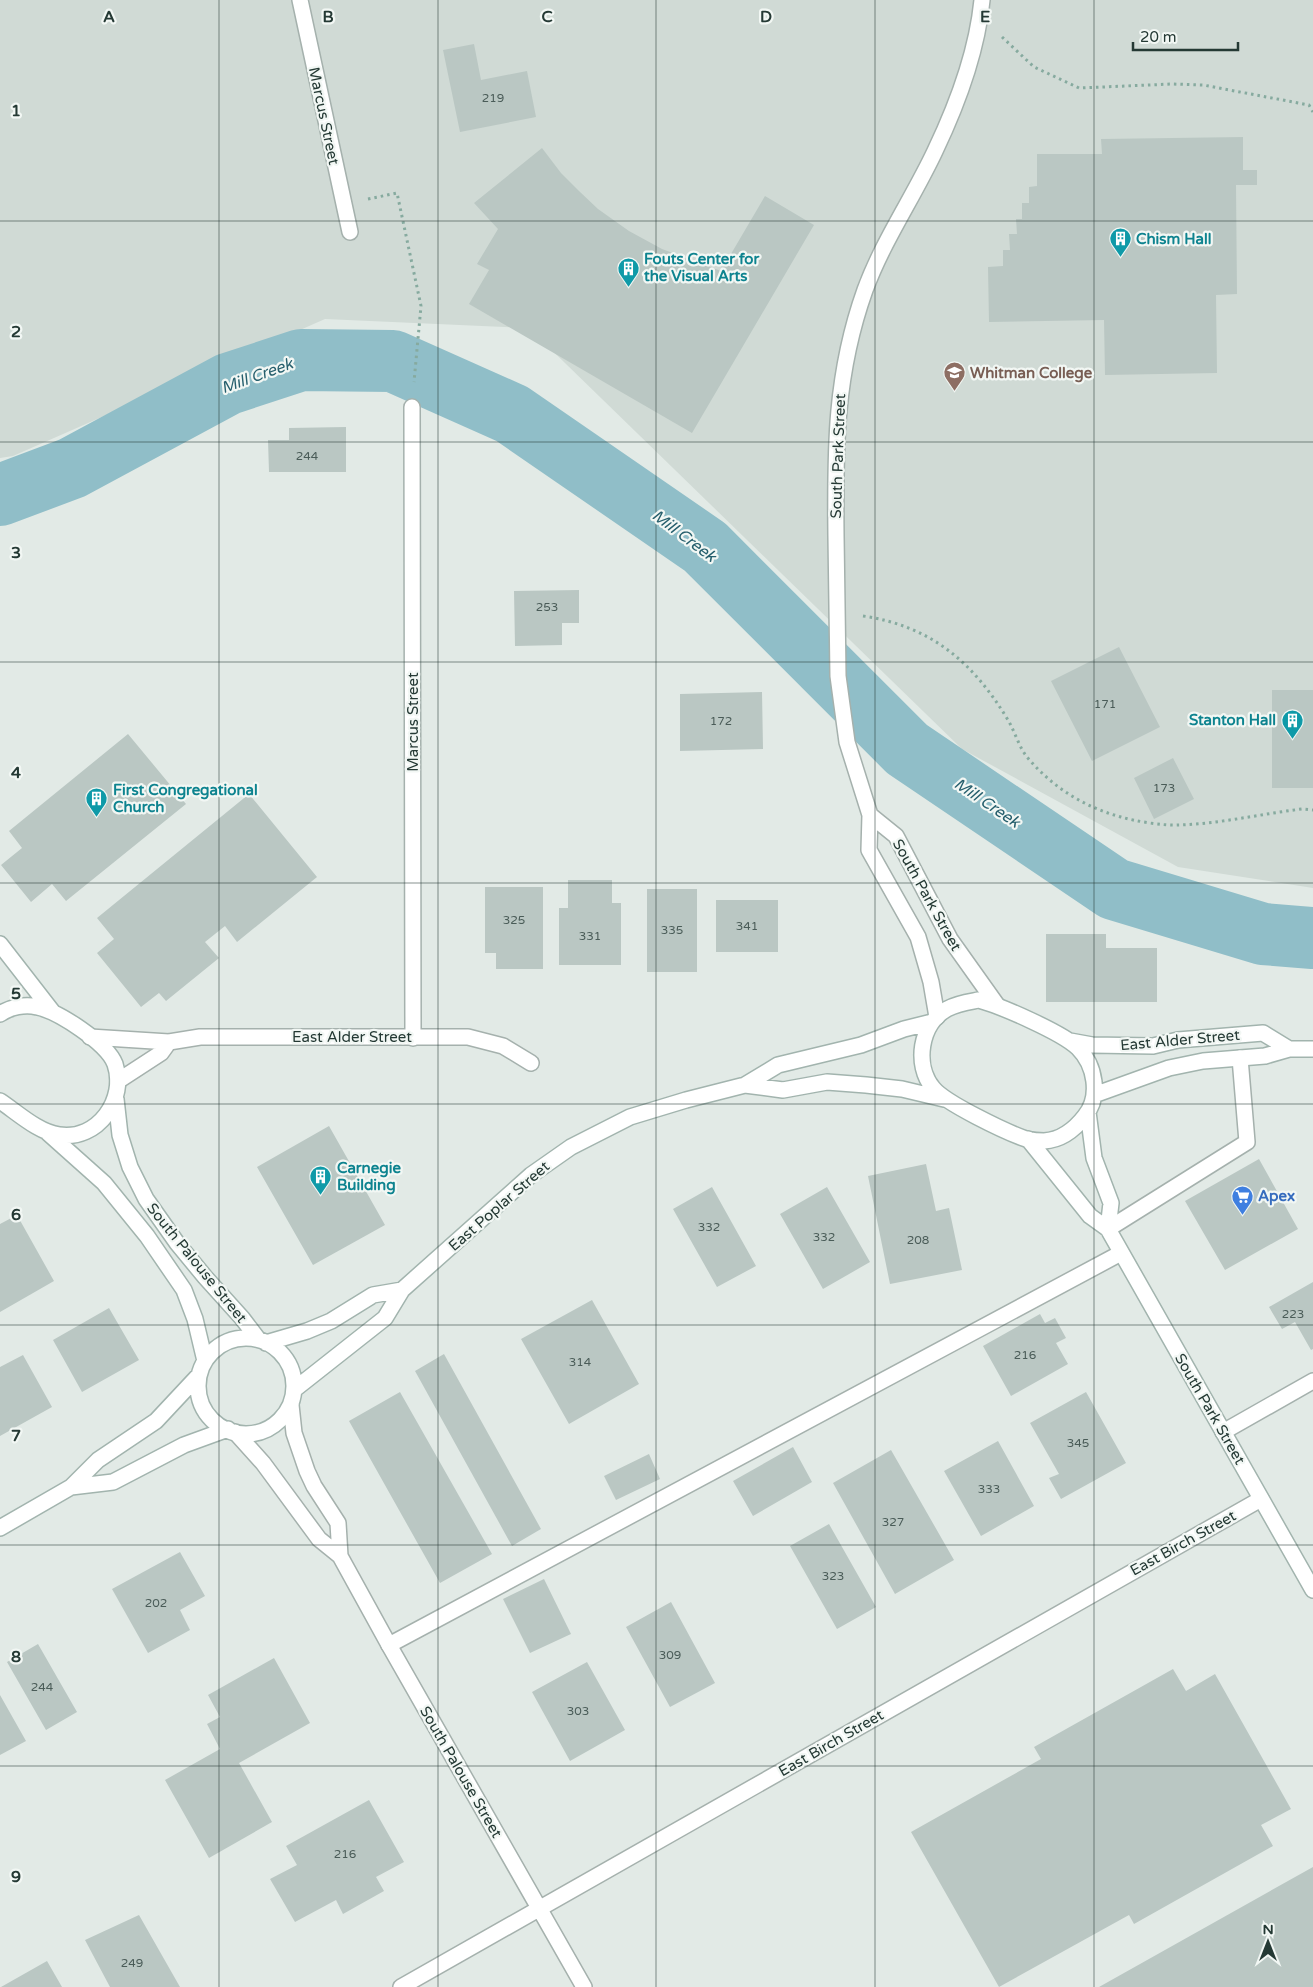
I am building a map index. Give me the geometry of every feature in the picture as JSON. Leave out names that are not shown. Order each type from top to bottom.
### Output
[{"type":"street","name":"Marcus Street","points":[[300,0],[350,232]]},
{"type":"street","name":"South Park Street","points":[[935,1020],[931,982],[918,938],[869,850],[870,815],[847,742],[838,676],[836,457],[841,384],[850,336],[866,288],[893,230],[935,152],[953,111],[967,68],[981,7]]},
{"type":"street","name":"Marcus Street","points":[[412,407],[413,1038]]},
{"type":"street","name":"South Park Street","points":[[870,815],[896,836],[950,939],[997,1005]]},
{"type":"street","points":[[0,944],[52,1011],[104,1048],[114,1063],[118,1081],[161,1053],[168,1042]]},
{"type":"street","points":[[979,1000],[997,1005],[1068,1041],[1077,1047],[1088,1061],[1094,1077],[1094,1095],[1088,1112],[1078,1126],[1063,1136],[1045,1141],[1028,1140],[946,1100],[933,1088],[924,1072],[921,1055],[924,1038],[935,1020],[945,1010],[962,1002],[979,1000]]},
{"type":"street","points":[[0,1014],[19,1006],[35,1006],[52,1011]]},
{"type":"street","name":"East Poplar Street","points":[[295,1389],[384,1318],[402,1290],[434,1264],[531,1175],[570,1147],[630,1117],[745,1085],[778,1065],[862,1045],[904,1029],[935,1020]]},
{"type":"street","name":"East Alder Street","points":[[1068,1041],[1092,1045],[1153,1046],[1178,1040],[1263,1034],[1288,1049]]},
{"type":"street","name":"East Alder Street","points":[[90,1037],[168,1042],[200,1037],[468,1037],[503,1046],[531,1063]]},
{"type":"street","name":"East Alder Street","points":[[1094,1095],[1169,1068],[1204,1061],[1266,1056],[1288,1049],[1313,1049]]},
{"type":"street","points":[[1108,1228],[1247,1142],[1240,1058]]},
{"type":"street","name":"South Palouse Street","points":[[118,1081],[116,1099],[120,1135],[130,1167],[146,1199],[205,1277],[262,1341]]},
{"type":"street","name":"East Poplar Street","points":[[745,1085],[783,1090],[827,1082],[902,1089],[946,1100]]},
{"type":"street","points":[[45,1131],[60,1135],[77,1134],[94,1127],[107,1115],[116,1099]]},
{"type":"street","name":"South Palouse Street","points":[[0,1101],[45,1131],[104,1183],[148,1236],[184,1290],[198,1326],[202,1368]]},
{"type":"street","points":[[1088,1112],[1094,1158],[1111,1204],[1108,1228]]},
{"type":"street","name":"South Park Street","points":[[1028,1140],[1090,1216],[1108,1228],[1313,1590]]},
{"type":"street","points":[[389,1645],[1121,1253]]},
{"type":"street","name":"East Poplar Street","points":[[262,1341],[307,1331],[331,1321],[373,1296],[402,1290]]},
{"type":"street","points":[[0,1528],[71,1487],[98,1460],[156,1421],[202,1368],[215,1349],[228,1342],[243,1338],[262,1341],[273,1346],[285,1357],[292,1372],[295,1389],[290,1405],[281,1419],[268,1429],[252,1433],[232,1431],[221,1426],[210,1417],[202,1404],[198,1389],[202,1368]]},
{"type":"street","points":[[1223,1432],[1313,1381]]},
{"type":"street","name":"South Palouse Street","points":[[290,1405],[294,1433],[307,1471],[314,1486],[338,1523],[340,1556]]},
{"type":"street","points":[[71,1487],[113,1482],[184,1445],[232,1431]]},
{"type":"street","name":"South Palouse Street","points":[[232,1431],[263,1462],[319,1539],[340,1556],[584,1987]]},
{"type":"street","name":"East Birch Street","points":[[401,1987],[1261,1499]]},
{"type":"path","points":[[981,7],[1034,66],[1079,88],[1172,84],[1204,85],[1309,105],[1313,112]]},
{"type":"path","points":[[343,204],[397,193],[421,306],[412,407]]},
{"type":"path","points":[[836,612],[885,619],[906,626],[936,640],[958,657],[977,678],[1007,720],[1026,756],[1052,783],[1088,806],[1123,818],[1176,826],[1284,811],[1313,810]]},
{"type":"shaded area","name":"Whitman College","points":[[0,0],[1313,0],[1313,888],[1178,867],[962,749],[529,328],[325,319],[13,456],[0,458]]},
{"type":"building","points":[[474,44],[481,80],[527,71],[536,117],[460,132],[443,50]]},
{"type":"building","name":"Chism Hall","points":[[1243,137],[1243,170],[1257,170],[1257,185],[1236,185],[1237,294],[1216,295],[1217,373],[1105,375],[1104,320],[989,322],[988,267],[1003,266],[1003,250],[1010,250],[1009,234],[1017,234],[1016,219],[1022,219],[1022,203],[1029,203],[1029,187],[1037,186],[1037,154],[1102,154],[1101,139]]},
{"type":"building","name":"Fouts Center for the Visual Arts","points":[[542,148],[561,173],[579,191],[598,209],[629,231],[662,249],[721,271],[765,196],[814,225],[692,433],[469,304],[489,270],[477,264],[498,229],[474,203]]},
{"type":"building","points":[[346,427],[346,472],[269,472],[268,440],[289,440],[289,428]]},
{"type":"building","points":[[579,590],[579,623],[562,623],[562,645],[515,646],[514,591]]},
{"type":"building","points":[[1119,647],[1160,727],[1092,761],[1051,681]]},
{"type":"building","name":"Stanton Hall","points":[[1272,690],[1313,690],[1313,788],[1272,788]]},
{"type":"building","points":[[762,692],[763,749],[680,751],[680,694]]},
{"type":"building","name":"First Congregational Church","points":[[128,734],[186,804],[66,901],[52,884],[31,902],[1,865],[22,848],[9,831]]},
{"type":"building","points":[[1173,758],[1194,799],[1154,819],[1134,778]]},
{"type":"building","points":[[249,794],[317,877],[237,942],[225,926],[205,942],[219,958],[166,1001],[159,993],[141,1007],[97,953],[114,939],[97,918]]},
{"type":"building","points":[[568,880],[612,880],[612,903],[621,903],[621,965],[559,965],[559,908],[568,908]]},
{"type":"building","points":[[485,887],[543,887],[543,969],[496,969],[496,953],[485,953]]},
{"type":"building","points":[[647,889],[697,889],[697,972],[647,972]]},
{"type":"building","points":[[716,900],[778,900],[778,952],[716,952]]},
{"type":"building","points":[[1046,934],[1106,934],[1106,948],[1157,948],[1157,1002],[1046,1002]]},
{"type":"building","name":"Carnegie Building","points":[[329,1126],[385,1225],[313,1265],[257,1167]]},
{"type":"building","name":"Apex","points":[[1259,1159],[1298,1229],[1225,1270],[1185,1201]]},
{"type":"building","points":[[926,1164],[936,1211],[949,1208],[962,1270],[890,1284],[868,1176]]},
{"type":"building","points":[[712,1187],[756,1266],[717,1287],[673,1209]]},
{"type":"building","points":[[827,1187],[870,1262],[823,1289],[780,1214]]},
{"type":"building","points":[[17,1215],[54,1281],[0,1312],[0,1224]]},
{"type":"building","points":[[1313,1282],[1313,1349],[1311,1350],[1295,1322],[1282,1329],[1269,1307]]},
{"type":"building","points":[[592,1300],[639,1384],[569,1424],[521,1339]]},
{"type":"building","points":[[109,1308],[139,1360],[82,1392],[53,1340]]},
{"type":"building","points":[[1040,1314],[1045,1323],[1055,1318],[1066,1338],[1056,1343],[1068,1364],[1011,1396],[983,1346]]},
{"type":"building","points":[[444,1354],[541,1529],[512,1546],[415,1371]]},
{"type":"building","points":[[23,1355],[52,1407],[0,1436],[0,1367]]},
{"type":"building","points":[[400,1392],[492,1554],[440,1583],[349,1421]]},
{"type":"building","points":[[1086,1392],[1126,1463],[1061,1499],[1049,1478],[1059,1474],[1030,1423]]},
{"type":"building","points":[[998,1441],[1034,1506],[981,1536],[944,1471]]},
{"type":"building","points":[[793,1447],[812,1482],[753,1516],[733,1481]]},
{"type":"building","points":[[891,1450],[954,1560],[895,1594],[833,1483]]},
{"type":"building","points":[[649,1454],[660,1479],[616,1500],[604,1476]]},
{"type":"building","points":[[829,1524],[876,1607],[837,1629],[790,1546]]},
{"type":"building","points":[[180,1552],[205,1596],[180,1610],[190,1630],[148,1653],[112,1589]]},
{"type":"building","points":[[544,1579],[571,1634],[530,1653],[503,1599]]},
{"type":"building","points":[[671,1602],[715,1683],[670,1707],[626,1627]]},
{"type":"building","points":[[38,1644],[77,1712],[46,1730],[7,1662]]},
{"type":"building","points":[[274,1658],[310,1723],[239,1763],[272,1822],[209,1858],[165,1780],[220,1749],[207,1724],[220,1717],[208,1695]]},
{"type":"building","points":[[587,1662],[625,1730],[570,1761],[532,1692]]},
{"type":"building","points":[[1173,1669],[1186,1691],[1215,1674],[1291,1809],[1261,1825],[1273,1846],[1134,1924],[1129,1915],[999,1987],[911,1832],[1041,1759],[1034,1747]]},
{"type":"building","points":[[0,1695],[26,1741],[0,1755]]},
{"type":"building","points":[[369,1800],[404,1862],[376,1877],[384,1891],[343,1914],[336,1900],[295,1922],[270,1879],[297,1865],[286,1846]]},
{"type":"building","points":[[1313,1867],[1313,1987],[1099,1987]]},
{"type":"building","points":[[139,1915],[180,1987],[110,1987],[85,1940]]},
{"type":"building","points":[[47,1961],[62,1987],[1,1987]]},
{"type":"waterway","name":"Mill Creek","points":[[0,495],[72,468],[228,384],[301,360],[393,361],[512,414],[705,547],[907,749],[1114,889],[1263,934],[1313,938]]},
{"type":"place","name":"Chism Hall","points":[[1120,258]]},
{"type":"place","name":"Fouts Center for the Visual Arts","points":[[628,287]]},
{"type":"place","name":"Whitman College","points":[[954,392]]},
{"type":"place","name":"Stanton Hall","points":[[1292,739]]},
{"type":"place","name":"First Congregational Church","points":[[97,818]]},
{"type":"place","name":"Carnegie Building","points":[[321,1196]]},
{"type":"place","name":"Apex","points":[[1242,1215]]}]
